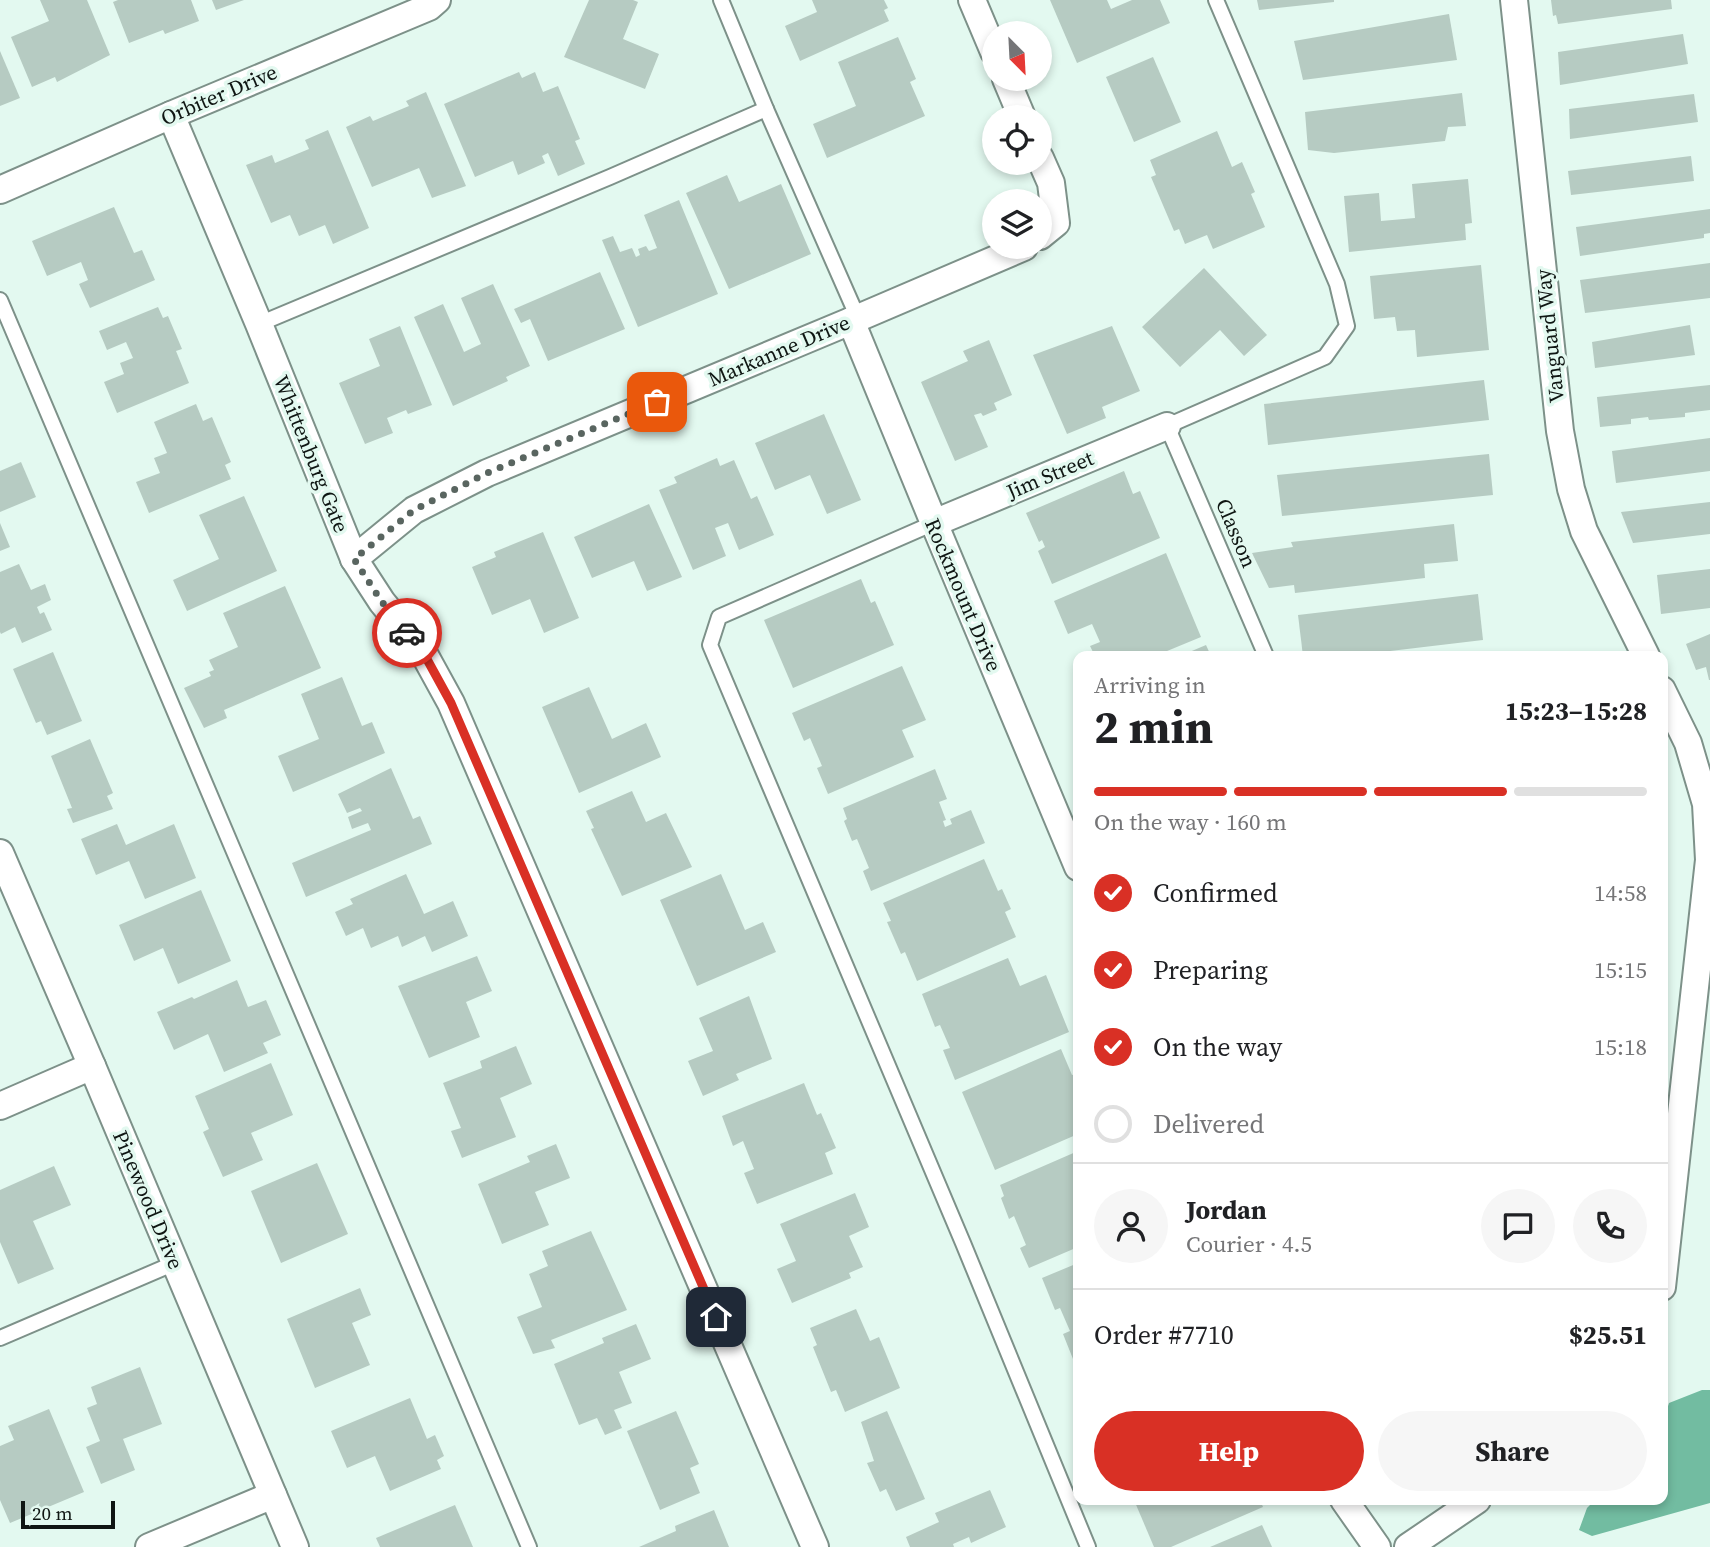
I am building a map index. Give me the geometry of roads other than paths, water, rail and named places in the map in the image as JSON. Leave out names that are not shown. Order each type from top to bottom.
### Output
[{"type":"street","name":"Orbiter Drive","points":[[0,190],[429,7],[437,0]]},
{"type":"street","points":[[972,0],[982,24]]},
{"type":"street","name":"Vanguard Way","points":[[1514,0],[1560,431],[1571,489],[1584,531],[1644,651]]},
{"type":"street","name":"Whittenburg Gate","points":[[171,115],[354,559],[382,602],[423,652],[451,703],[815,1547]]},
{"type":"street","points":[[1052,191],[1056,223],[1052,226]]},
{"type":"street","name":"Markanne Drive","points":[[354,559],[414,510],[487,473],[996,259]]},
{"type":"street","name":"Rockmount Drive","points":[[854,320],[933,523],[1073,855]]},
{"type":"street","name":"Jim Street","points":[[933,523],[1167,426]]},
{"type":"street","points":[[1668,702],[1688,743],[1706,804],[1709,860],[1668,1232]]},
{"type":"street","name":"Pinewood Drive","points":[[3,870],[92,1066],[295,1547]]},
{"type":"street","points":[[0,1106],[92,1066]]},
{"type":"street","points":[[149,1547],[273,1495]]},
{"type":"street","points":[[1348,1505],[1377,1547]]},
{"type":"street","points":[[1408,1547],[1470,1505]]},
{"type":"lane","points":[[721,0],[854,320]]},
{"type":"lane","points":[[1167,426],[1325,357],[1347,326],[1337,284],[1216,0]]},
{"type":"lane","points":[[259,324],[766,109]]},
{"type":"lane","points":[[0,300],[529,1547]]},
{"type":"lane","name":"Classon","points":[[1167,426],[1264,651]]},
{"type":"lane","points":[[933,523],[719,617],[710,645],[1088,1547]]},
{"type":"lane","points":[[0,1338],[175,1263]]}]
